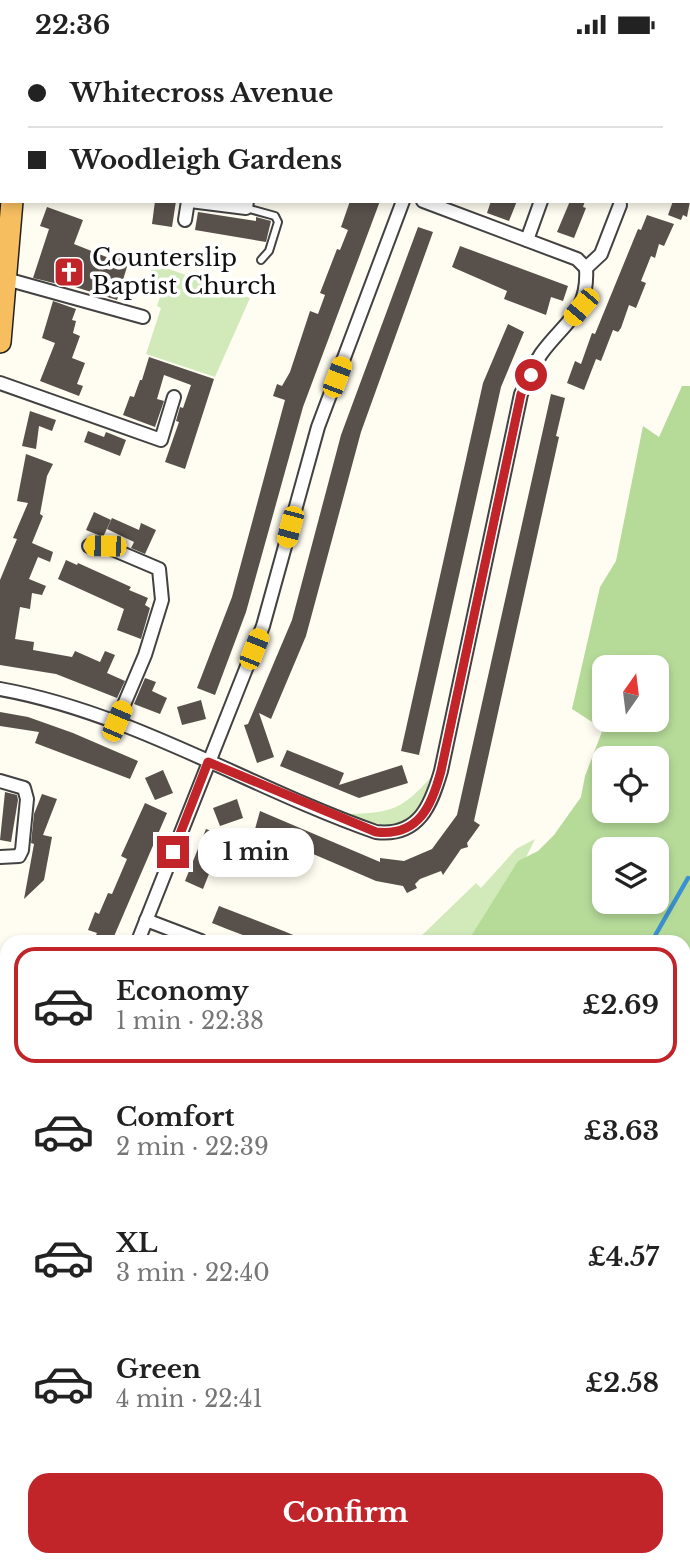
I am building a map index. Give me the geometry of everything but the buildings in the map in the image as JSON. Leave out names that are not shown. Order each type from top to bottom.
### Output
[{"type":"highway","points":[[0,342],[12,203]]},
{"type":"street","points":[[185,221],[189,203]]},
{"type":"street","points":[[218,203],[247,205]]},
{"type":"street","points":[[140,935],[263,626],[318,427],[402,203]]},
{"type":"street","points":[[0,689],[37,696],[117,721],[376,832],[390,834],[408,827],[428,808],[441,771],[521,394],[541,355],[581,307],[587,283],[586,268],[577,259],[428,203]]},
{"type":"street","points":[[527,240],[540,203]]},
{"type":"street","points":[[586,268],[601,254],[620,205]]},
{"type":"street","points":[[6,279],[143,317]]},
{"type":"street","points":[[0,383],[161,440],[174,397]]},
{"type":"street","points":[[89,546],[105,546],[159,569],[162,600],[145,655],[117,721]]},
{"type":"street","points":[[0,781],[24,788],[27,799],[22,850],[19,856],[13,858],[0,857]]},
{"type":"street","points":[[146,920],[185,935]]},
{"type":"lane","points":[[247,205],[275,216],[278,222],[269,251],[261,260]]},
{"type":"green space","points":[[155,264],[250,298],[215,377],[146,354],[161,308],[157,306],[164,285],[153,282],[155,272],[151,271],[151,265]]},
{"type":"green space","points":[[682,386],[690,386],[690,935],[472,935],[518,861],[538,851],[554,835],[581,797],[592,758],[592,823],[669,823],[669,746],[596,746],[602,732],[669,732],[669,655],[592,655],[592,722],[572,709],[600,587],[616,561],[643,426],[659,437]]},
{"type":"green space","points":[[430,778],[418,809],[401,823],[379,824],[348,814],[394,808],[411,797]]},
{"type":"green space","points":[[535,839],[488,935],[422,935],[476,883],[481,888],[516,849]]},
{"type":"waterway","points":[[655,935],[688,878]]},
{"type":"place","name":"Counterslip Baptist Church","points":[[69,272]]},
{"type":"route","points":[[173,852],[208,762],[376,832],[390,834],[408,827],[428,808],[441,771],[521,394],[531,375]]}]
